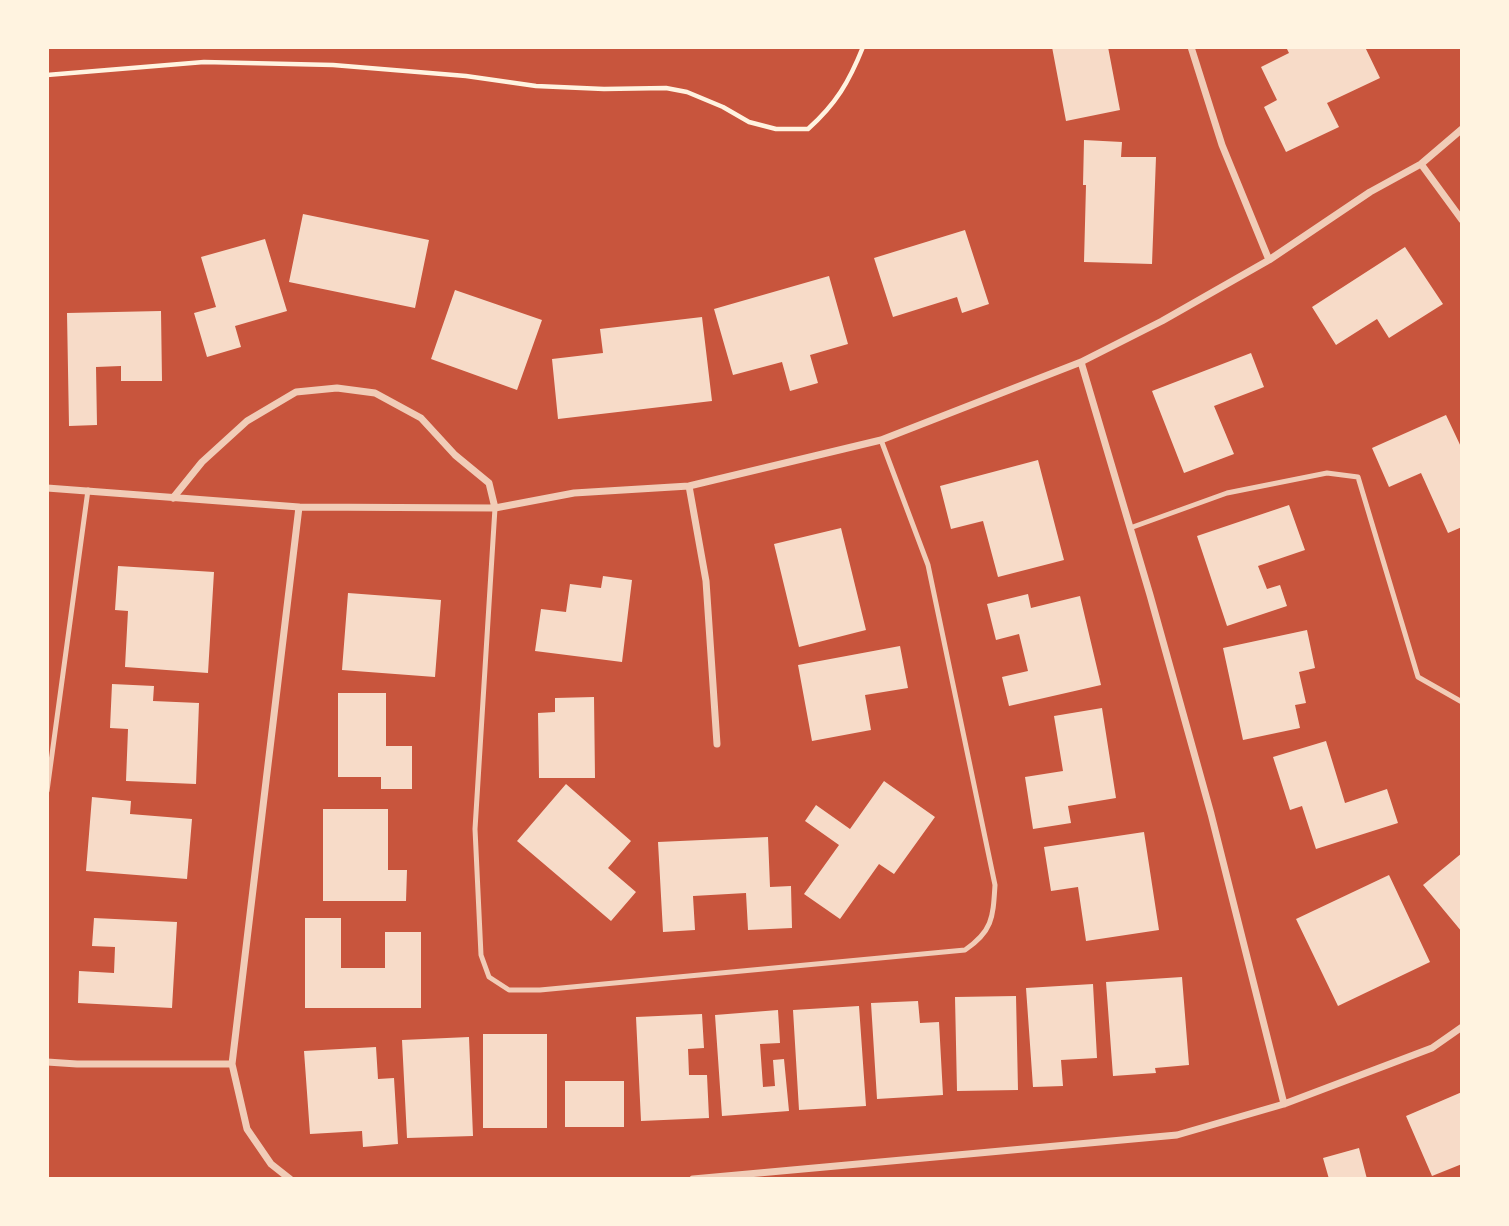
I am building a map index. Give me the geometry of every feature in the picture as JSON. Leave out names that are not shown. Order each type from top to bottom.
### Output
[{"type":"street","points":[[1191,47],[1222,145],[1269,260]]},
{"type":"street","points":[[47,488],[299,507],[495,508],[574,494],[689,486],[881,440],[1081,362],[1162,321],[1269,260],[1370,192],[1421,164],[1462,129]]},
{"type":"street","points":[[1421,164],[1462,220]]},
{"type":"street","points":[[1081,362],[1211,814],[1284,1104]]},
{"type":"street","points":[[173,498],[202,462],[247,421],[296,391],[337,388],[375,393],[421,418],[455,455],[489,483],[495,508]]},
{"type":"street","points":[[689,486],[706,581],[717,744]]},
{"type":"street","points":[[290,1179],[271,1164],[247,1129],[232,1064],[299,507]]},
{"type":"street","points":[[693,1179],[1177,1135],[1284,1104],[1432,1048],[1462,1027]]},
{"type":"street","points":[[47,1062],[232,1064]]},
{"type":"lane","points":[[495,508],[475,828],[481,955],[489,977],[509,990],[540,990],[965,950],[983,938],[993,912],[995,886],[928,565],[881,440]]},
{"type":"lane","points":[[1130,528],[1227,494],[1327,473],[1358,477],[1419,677],[1462,702]]},
{"type":"lane","points":[[47,791],[88,490]]},
{"type":"path","points":[[47,75],[204,62],[333,65],[466,76],[536,86],[666,88],[687,92],[723,107],[749,122],[776,130],[808,130],[830,109],[848,81],[863,47]]},
{"type":"building","points":[[1052,47],[1108,47],[1120,110],[1066,121]]},
{"type":"building","points":[[1286,47],[1365,47],[1380,78],[1327,103],[1339,127],[1286,152],[1264,107],[1277,100],[1261,67],[1289,53]]},
{"type":"building","points":[[1084,140],[1122,142],[1121,157],[1156,157],[1152,264],[1084,262]]},
{"type":"building","points":[[303,214],[429,240],[415,308],[289,282]]},
{"type":"building","points":[[965,230],[989,304],[962,313],[957,297],[893,317],[874,258]]},
{"type":"building","points":[[265,239],[287,311],[235,326],[241,347],[207,357],[194,313],[216,307],[201,257]]},
{"type":"building","points":[[1405,247],[1443,304],[1389,338],[1377,319],[1336,345],[1312,307]]},
{"type":"building","points":[[829,276],[848,344],[810,355],[818,383],[790,391],[782,362],[733,375],[714,309]]},
{"type":"building","points":[[455,290],[542,320],[517,390],[431,359]]},
{"type":"building","points":[[161,311],[162,381],[121,381],[121,366],[96,367],[97,425],[69,426],[67,313]]},
{"type":"building","points":[[702,317],[712,401],[558,419],[552,359],[603,353],[600,329]]},
{"type":"building","points":[[1251,353],[1264,387],[1214,406],[1234,454],[1184,473],[1152,391]]},
{"type":"building","points":[[1446,415],[1462,449],[1462,527],[1448,533],[1421,473],[1389,487],[1372,448]]},
{"type":"building","points":[[1038,460],[1064,560],[998,577],[983,521],[951,529],[940,486]]},
{"type":"building","points":[[1289,505],[1305,550],[1258,566],[1267,589],[1280,585],[1287,606],[1227,626],[1197,536]]},
{"type":"building","points":[[841,528],[866,630],[799,647],[774,544]]},
{"type":"building","points":[[118,566],[214,572],[208,673],[125,667],[128,611],[115,610]]},
{"type":"building","points":[[603,576],[632,580],[622,662],[535,651],[541,609],[566,612],[570,584],[601,588]]},
{"type":"building","points":[[348,593],[441,600],[435,677],[342,670]]},
{"type":"building","points":[[1028,594],[1031,608],[1080,596],[1101,685],[1009,706],[1002,677],[1028,671],[1019,634],[996,640],[987,604]]},
{"type":"building","points":[[1307,630],[1315,668],[1299,672],[1306,703],[1295,705],[1300,728],[1243,740],[1223,648]]},
{"type":"building","points":[[900,646],[908,688],[865,695],[871,730],[812,741],[798,665]]},
{"type":"building","points":[[112,684],[154,686],[153,701],[199,703],[196,784],[126,781],[128,729],[110,728]]},
{"type":"building","points":[[338,693],[386,693],[386,746],[412,746],[412,789],[381,789],[381,777],[338,777]]},
{"type":"building","points":[[594,697],[595,778],[539,778],[538,713],[555,712],[555,698]]},
{"type":"building","points":[[1102,708],[1116,798],[1068,806],[1071,823],[1033,829],[1025,777],[1063,771],[1054,716]]},
{"type":"building","points":[[1326,741],[1345,803],[1387,789],[1398,823],[1316,849],[1302,806],[1290,810],[1273,757]]},
{"type":"building","points":[[884,781],[935,817],[894,874],[879,864],[840,919],[804,894],[839,845],[805,821],[816,805],[850,829]]},
{"type":"building","points":[[566,784],[631,841],[608,868],[636,892],[611,921],[517,841]]},
{"type":"building","points":[[92,797],[131,801],[130,814],[192,819],[187,879],[86,871]]},
{"type":"building","points":[[323,809],[388,809],[388,870],[407,870],[406,901],[323,901]]},
{"type":"building","points":[[1144,832],[1159,930],[1086,941],[1078,887],[1051,891],[1044,847]]},
{"type":"building","points":[[768,837],[770,887],[791,886],[792,928],[748,930],[746,893],[693,896],[695,930],[663,932],[658,842]]},
{"type":"building","points":[[1462,853],[1462,932],[1423,885]]},
{"type":"building","points":[[1389,875],[1430,962],[1338,1006],[1296,919]]},
{"type":"building","points":[[94,918],[177,922],[172,1008],[78,1003],[79,971],[114,973],[115,947],[92,946]]},
{"type":"building","points":[[305,918],[341,918],[341,968],[385,968],[385,932],[421,932],[421,1008],[305,1008]]},
{"type":"building","points":[[1182,977],[1189,1065],[1155,1068],[1156,1073],[1113,1076],[1106,982]]},
{"type":"building","points":[[1093,984],[1097,1058],[1061,1060],[1063,1086],[1033,1087],[1026,988]]},
{"type":"building","points":[[1016,996],[1018,1090],[957,1091],[955,997]]},
{"type":"building","points":[[918,1001],[920,1023],[939,1022],[943,1095],[877,1099],[871,1003]]},
{"type":"building","points":[[859,1006],[866,1106],[799,1110],[793,1010]]},
{"type":"building","points":[[778,1010],[780,1043],[760,1044],[763,1087],[775,1086],[773,1060],[784,1059],[789,1111],[722,1116],[715,1015]]},
{"type":"building","points":[[702,1014],[704,1048],[688,1049],[689,1075],[707,1075],[709,1118],[641,1121],[636,1017]]},
{"type":"building","points":[[483,1034],[547,1034],[547,1128],[483,1128]]},
{"type":"building","points":[[469,1037],[473,1136],[407,1138],[402,1040]]},
{"type":"building","points":[[376,1047],[378,1079],[394,1078],[398,1144],[363,1147],[362,1131],[310,1134],[304,1051]]},
{"type":"building","points":[[565,1081],[624,1081],[624,1127],[565,1127]]},
{"type":"building","points":[[1462,1092],[1462,1164],[1432,1176],[1406,1116]]},
{"type":"building","points":[[1359,1148],[1367,1179],[1329,1179],[1323,1158]]}]
